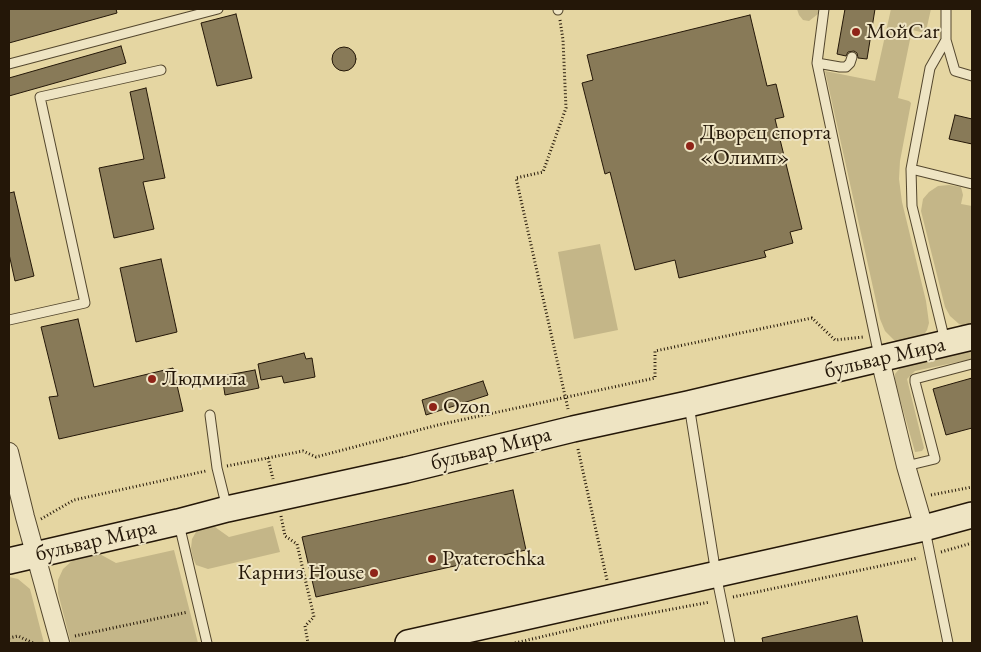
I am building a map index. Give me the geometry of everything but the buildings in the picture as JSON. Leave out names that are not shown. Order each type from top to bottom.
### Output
[{"type":"street","name":"бульвар Мира","points":[[9,561],[227,509],[406,470],[573,429],[688,404],[877,348],[946,343],[972,337]]},
{"type":"street","points":[[877,348],[906,466],[924,528]]},
{"type":"street","points":[[9,452],[59,641]]},
{"type":"street","points":[[408,643],[610,610],[716,574],[924,528],[972,515]]},
{"type":"lane","points":[[9,64],[218,9]]},
{"type":"lane","points":[[824,9],[817,63],[877,348]]},
{"type":"lane","points":[[946,9],[946,40],[955,72],[972,76]]},
{"type":"lane","points":[[946,40],[930,68],[911,169],[912,206],[946,343]]},
{"type":"lane","points":[[817,63],[840,68],[846,67],[852,57]]},
{"type":"lane","points":[[9,320],[85,303],[40,98],[162,70]]},
{"type":"lane","points":[[911,169],[972,184]]},
{"type":"lane","points":[[906,466],[934,459],[915,382],[916,379],[972,364]]},
{"type":"lane","points":[[688,404],[716,574],[730,643]]},
{"type":"lane","points":[[210,415],[217,468],[227,509]]},
{"type":"lane","points":[[178,522],[207,643]]},
{"type":"lane","points":[[924,528],[948,643]]},
{"type":"path","points":[[558,9],[563,40],[566,108],[543,172],[516,178],[564,397],[573,429],[610,610]]},
{"type":"path","points":[[25,517],[43,519],[74,500],[217,468],[303,452],[316,457],[438,425],[655,378],[655,352],[812,318],[836,340],[877,348]]},
{"type":"path","points":[[268,458],[285,536],[297,544],[314,618],[305,626],[308,643]]},
{"type":"path","points":[[916,498],[972,487]]},
{"type":"path","points":[[515,643],[610,610],[722,599],[929,556],[972,543]]},
{"type":"path","points":[[59,641],[199,609]]},
{"type":"path","points":[[9,638],[18,636],[33,643]]},
{"type":"shaded area","points":[[797,9],[819,9],[818,14],[809,21],[803,20]]},
{"type":"shaded area","points":[[891,9],[931,9],[926,31],[912,30],[898,98],[911,103],[900,161],[899,179],[902,202],[926,301],[929,323],[923,336],[900,343],[885,331],[880,319],[825,71],[875,81]]},
{"type":"shaded area","points":[[938,186],[961,187],[963,195],[961,204],[972,206],[972,327],[959,324],[950,316],[945,307],[921,211],[923,199],[929,192]]},
{"type":"shaded area","points":[[600,244],[618,330],[574,339],[558,252]]},
{"type":"shaded area","points":[[972,348],[972,359],[915,371],[907,379],[924,448],[922,451],[915,452],[895,382],[895,374],[909,362]]},
{"type":"shaded area","points":[[273,526],[280,552],[208,569],[196,565],[191,548],[192,539],[196,532],[202,528],[215,527],[229,537]]},
{"type":"shaded area","points":[[174,550],[198,643],[71,643],[58,593],[58,580],[63,569],[73,560],[92,554],[98,553],[116,563]]},
{"type":"shaded area","points":[[9,577],[18,579],[30,589],[44,643],[9,643]]},
{"type":"place","name":"МойCar","points":[[856,32]]},
{"type":"place","name":"Дворец спорта «Олимп»","points":[[690,146]]},
{"type":"place","name":"Людмила","points":[[152,379]]},
{"type":"place","name":"Ozon","points":[[433,407]]},
{"type":"place","name":"Pyaterochka","points":[[432,559]]},
{"type":"place","name":"Карниз House","points":[[374,573]]}]
